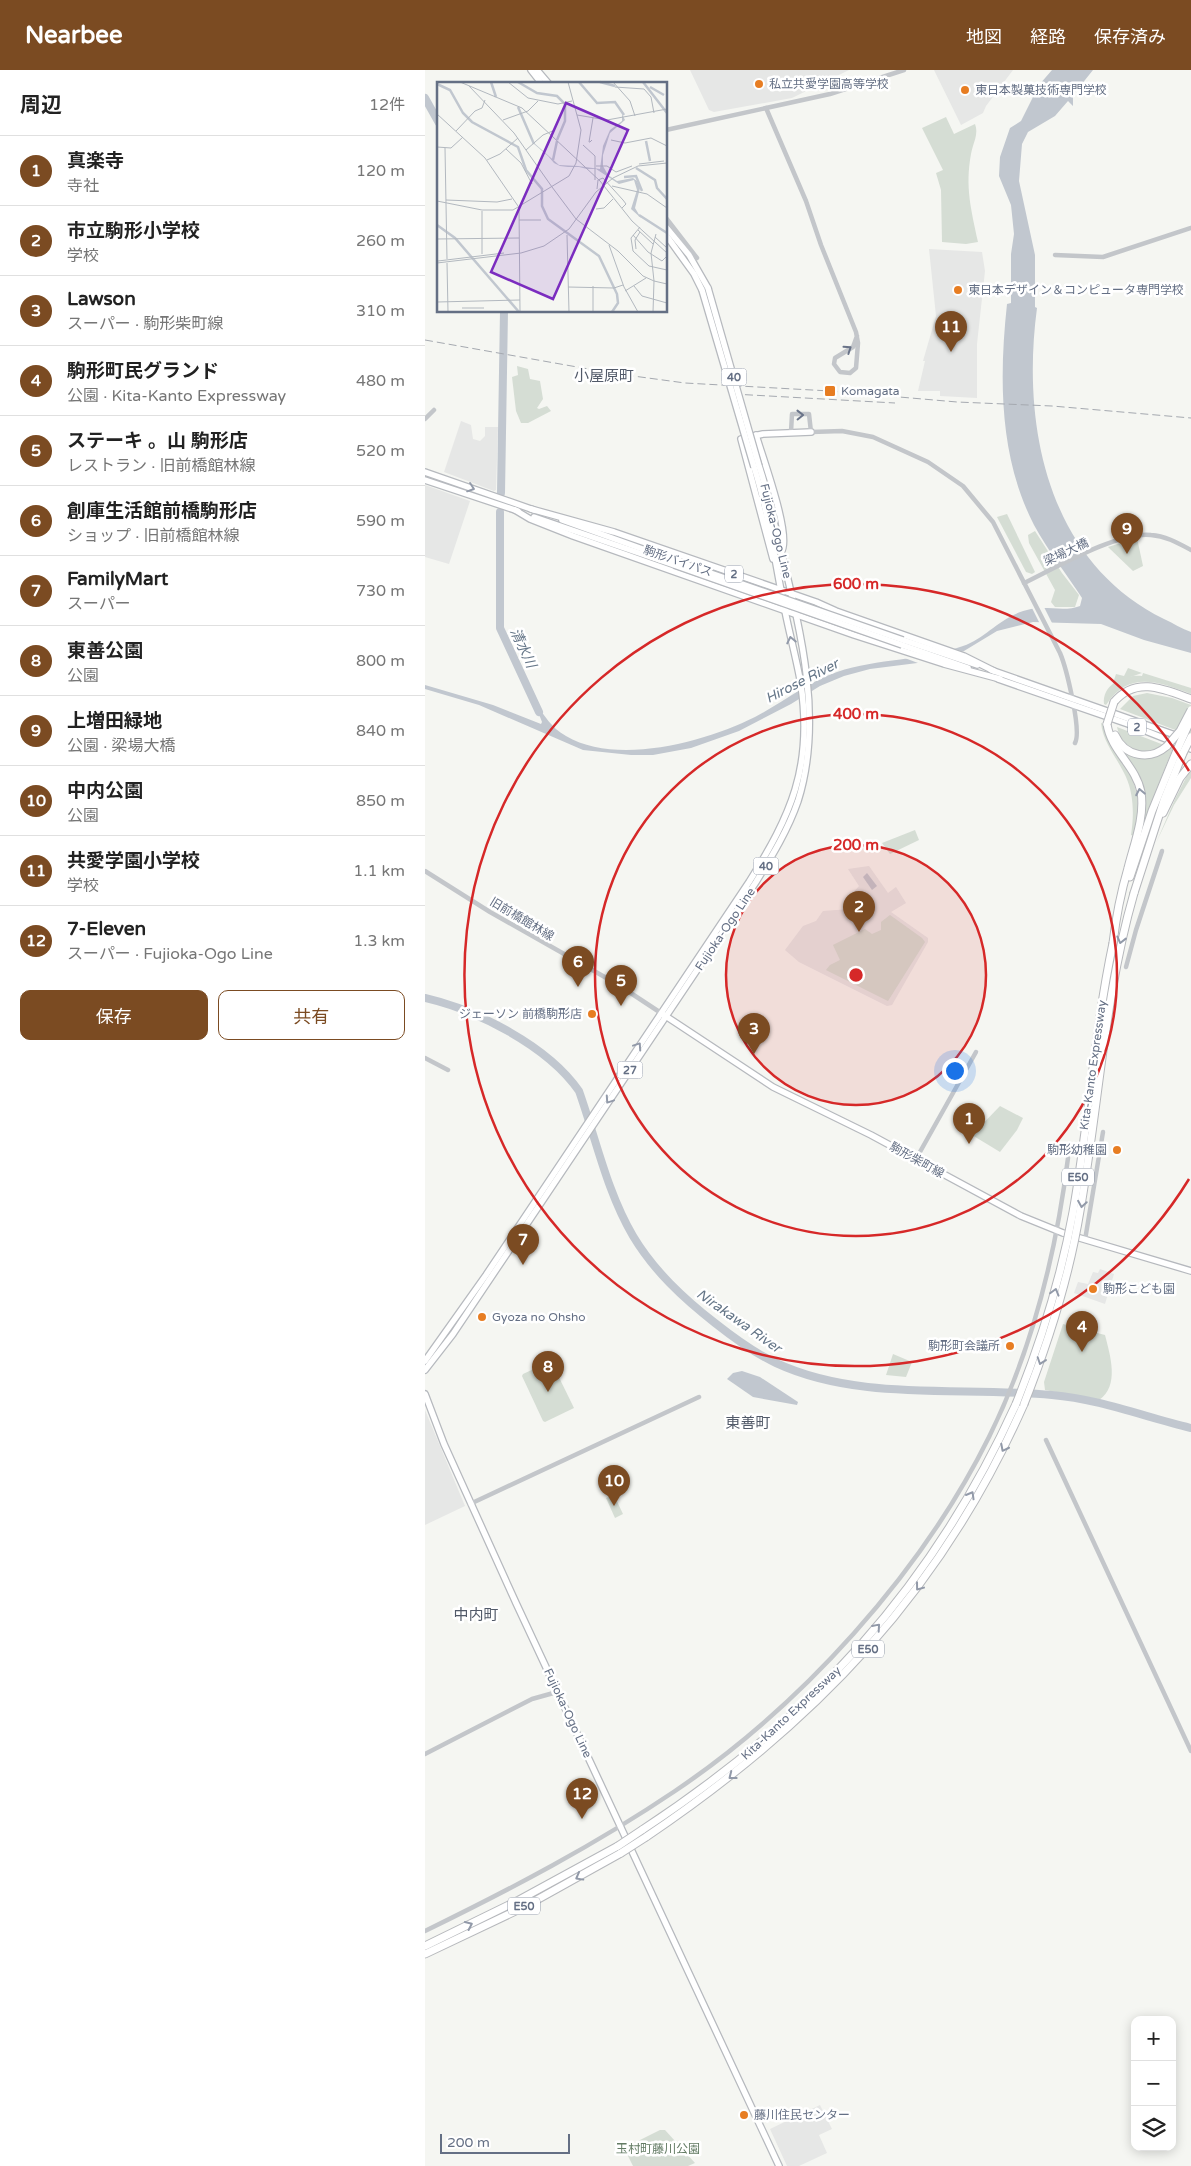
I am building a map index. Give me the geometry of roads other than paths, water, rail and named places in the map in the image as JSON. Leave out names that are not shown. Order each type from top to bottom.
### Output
[{"type":"highway","points":[[1144,842],[1140,791],[1133,771],[1111,738],[1110,725],[1116,703],[1127,690],[1143,686],[1156,687],[1191,698]]},
{"type":"highway","points":[[1116,703],[1130,694],[1147,690],[1191,702]]},
{"type":"highway","points":[[1110,725],[1119,743],[1132,753],[1149,755],[1167,746],[1180,731],[1191,710]]},
{"type":"highway","name":"Kita-Kanto Expressway","points":[[644,1834],[769,1736],[823,1686],[879,1626],[915,1580],[954,1523],[987,1467],[1016,1404],[1047,1320],[1066,1248],[1079,1172],[1100,1010],[1113,943],[1115,920],[1191,719]]},
{"type":"highway","name":"Kita-Kanto Expressway","points":[[1180,751],[1191,737]]},
{"type":"highway","points":[[1144,842],[1191,764]]},
{"type":"highway","name":"Kita-Kanto Expressway","points":[[425,1954],[524,1907],[619,1850],[697,1802],[773,1742],[827,1692],[885,1630],[961,1528],[993,1470],[1025,1404],[1054,1323],[1073,1248],[1087,1173],[1108,1010],[1119,950],[1134,893],[1144,842]]},
{"type":"highway","name":"Kita-Kanto Expressway","points":[[425,1946],[619,1850]]},
{"type":"main road","points":[[531,70],[540,82]]},
{"type":"main road","points":[[537,70],[547,82]]},
{"type":"main road","name":"40","points":[[667,228],[694,263],[705,289],[757,466]]},
{"type":"main road","name":"40","points":[[667,236],[705,289]]},
{"type":"main road","points":[[777,570],[769,548],[741,439],[756,435],[811,432]]},
{"type":"main road","points":[[756,435],[781,522],[785,544],[781,552]]},
{"type":"main road","name":"Fujioka-Ogo Line","points":[[757,466],[792,594],[798,626],[804,686]]},
{"type":"main road","name":"Fujioka-Ogo Line","points":[[757,466],[770,525],[784,610],[804,686]]},
{"type":"main road","name":"駒形バイパス","points":[[425,472],[675,563]]},
{"type":"main road","name":"駒形バイパス","points":[[425,480],[675,563],[902,642],[923,652],[1001,680]]},
{"type":"main road","name":"2","points":[[531,509],[614,532],[792,594],[994,671],[1191,742]]},
{"type":"main road","name":"2","points":[[515,510],[530,519],[573,536],[795,614],[944,664],[1001,680],[1128,724],[1191,749]]},
{"type":"main road","points":[[798,626],[802,622],[811,619]]},
{"type":"main road","name":"駒形バイパス","points":[[902,642],[933,648]]},
{"type":"main road","name":"40","points":[[804,686],[805,697]]},
{"type":"main road","name":"Fujioka-Ogo Line","points":[[661,1013],[749,882],[780,830],[791,803],[801,766],[805,697]]},
{"type":"main road","name":"Fujioka-Ogo Line","points":[[667,1017],[756,882],[790,822],[800,792],[807,759],[809,734],[805,697]]},
{"type":"main road","name":"駒形柴町線","points":[[661,1013],[773,1087],[915,1159],[1021,1216],[1085,1240],[1191,1271]]},
{"type":"main road","name":"27","points":[[425,1361],[491,1268],[661,1013]]},
{"type":"main road","name":"27","points":[[425,1370],[453,1334],[667,1017]]},
{"type":"main road","name":"Fujioka-Ogo Line","points":[[425,1394],[433,1420],[470,1504],[779,2166]]},
{"type":"street","points":[[667,130],[830,94],[904,70]]},
{"type":"street","points":[[766,108],[807,201],[821,245],[857,336],[856,368],[852,373],[842,373],[835,367],[835,358],[853,347],[857,336]]},
{"type":"street","points":[[667,219],[697,258]]},
{"type":"street","points":[[1055,255],[1103,257],[1191,228]]},
{"type":"street","points":[[425,419],[435,410]]},
{"type":"street","points":[[791,432],[791,416],[794,414],[809,414],[811,432],[842,431],[866,435],[892,444],[950,475],[971,493],[988,514],[1035,601],[1064,662],[1073,705],[1077,739],[1075,743]]},
{"type":"street","name":"梁場大橋","points":[[1024,583],[1124,537],[1146,534],[1171,539],[1191,550]]},
{"type":"street","points":[[1126,967],[1162,851]]},
{"type":"street","name":"旧前橋館林線","points":[[425,871],[490,912],[617,984],[661,1013]]},
{"type":"street","points":[[915,1159],[976,1052]]},
{"type":"street","points":[[425,1058],[448,1070]]},
{"type":"street","points":[[1085,1240],[1103,1132]]},
{"type":"street","points":[[425,1931],[505,1892],[621,1826],[680,1787],[734,1746],[786,1702],[838,1651],[879,1604],[935,1530],[988,1438],[1011,1386],[1037,1313],[1056,1229],[1068,1158]]},
{"type":"street","points":[[470,1504],[699,1397]]},
{"type":"street","points":[[1046,1440],[1191,1751]]},
{"type":"street","points":[[425,1754],[532,1700],[557,1692]]},
{"type":"waterway","name":"清水川","points":[[425,98],[437,119]]},
{"type":"waterway","name":"清水川","points":[[501,493],[504,312]]},
{"type":"waterway","name":"清水川","points":[[500,512],[500,628],[539,712]]},
{"type":"waterway","name":"Nirakawa River","points":[[425,998],[467,1011],[510,1032],[549,1059],[566,1075],[579,1091],[616,1202],[641,1249],[670,1283],[703,1314],[760,1355],[808,1375],[842,1383],[877,1388],[1018,1393],[1070,1397],[1105,1404],[1191,1428]]},
{"type":"railway","points":[[425,340],[611,373],[685,383],[830,391],[957,402],[1052,406],[1191,418]]},
{"type":"railway","points":[[733,394],[895,403]]},
{"type":"place","name":"私立共愛学園高等学校","points":[[759,84]]},
{"type":"place","name":"東日本製菓技術専門学校","points":[[965,90]]},
{"type":"place","name":"東日本デザイン＆コンピュータ専門学校","points":[[958,290]]},
{"type":"place","name":"共愛学園小学校","points":[[951,352]]},
{"type":"place","name":"Komagata","points":[[830,391]]},
{"type":"place","name":"上増田緑地","points":[[1127,554]]},
{"type":"place","name":"市立駒形小学校","points":[[859,932]]},
{"type":"place","name":"創庫生活館前橋駒形店","points":[[578,987]]},
{"type":"place","name":"ステーキ 。山 駒形店","points":[[621,1006]]},
{"type":"place","name":"ジェーソン 前橋駒形店","points":[[592,1014]]},
{"type":"place","name":"Lawson","points":[[754,1054]]},
{"type":"place","name":"真楽寺","points":[[969,1144]]},
{"type":"place","name":"駒形幼稚園","points":[[1117,1150]]},
{"type":"place","name":"FamilyMart","points":[[523,1265]]},
{"type":"place","name":"駒形こども園","points":[[1093,1289]]},
{"type":"place","name":"Gyoza no Ohsho","points":[[482,1317]]},
{"type":"place","name":"駒形町会議所","points":[[1010,1346]]},
{"type":"place","name":"駒形町民グランド","points":[[1082,1352]]},
{"type":"place","name":"東善公園","points":[[548,1392]]},
{"type":"place","name":"中内公園","points":[[614,1506]]},
{"type":"place","name":"7-Eleven","points":[[582,1819]]},
{"type":"place","name":"藤川住民センター","points":[[744,2115]]},
{"type":"district","name":"小屋原町","points":[[604,376]]},
{"type":"district","name":"東善町","points":[[748,1423]]},
{"type":"district","name":"中内町","points":[[476,1615]]},
{"type":"water label","name":"Hirose River","points":[[802,681]]},
{"type":"park label","name":"玉村町藤川公園","points":[[658,2149]]}]
